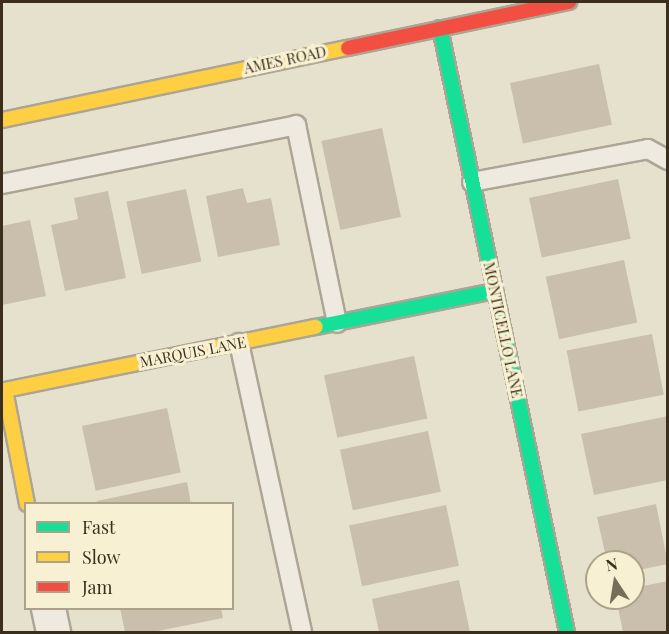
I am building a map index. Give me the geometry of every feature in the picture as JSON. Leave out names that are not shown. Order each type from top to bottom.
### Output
[{"type":"street","name":"AMES ROAD","points":[[2,120],[569,2]]},
{"type":"street","name":"MONTICELLO LANE","points":[[440,28],[567,633]]},
{"type":"street","name":"MARQUIS LANE","points":[[27,502],[3,388],[495,291]]},
{"type":"street","points":[[48,610],[53,633]]},
{"type":"lane","points":[[2,184],[296,125],[337,323]]},
{"type":"lane","points":[[472,182],[648,149],[668,160]]},
{"type":"lane","points":[[239,343],[302,633]]},
{"type":"building","points":[[599,64],[612,125],[523,144],[510,83]]},
{"type":"building","points":[[382,128],[401,217],[340,230],[321,141]]},
{"type":"building","points":[[618,179],[631,239],[542,258],[529,198]]},
{"type":"building","points":[[243,188],[247,203],[271,198],[280,245],[218,257],[206,196]]},
{"type":"building","points":[[186,189],[201,261],[142,274],[126,202]]},
{"type":"building","points":[[108,191],[126,278],[65,291],[51,225],[78,219],[74,198]]},
{"type":"building","points":[[30,220],[46,296],[2,305],[2,226]]},
{"type":"building","points":[[624,260],[637,323],[559,339],[546,277]]},
{"type":"building","points":[[652,334],[664,395],[578,411],[567,351]]},
{"type":"building","points":[[414,356],[427,419],[337,438],[324,375]]},
{"type":"building","points":[[167,408],[181,473],[96,491],[82,426]]},
{"type":"building","points":[[668,416],[668,480],[594,495],[581,434]]},
{"type":"building","points":[[428,431],[441,492],[353,510],[340,450]]},
{"type":"building","points":[[187,482],[191,502],[97,502]]},
{"type":"building","points":[[656,504],[668,564],[645,569],[645,550],[604,550],[597,517]]},
{"type":"building","points":[[446,505],[459,566],[362,586],[349,526]]},
{"type":"building","points":[[459,580],[470,632],[379,632],[372,599]]},
{"type":"building","points":[[668,581],[668,632],[623,632],[618,610],[645,610],[645,586]]},
{"type":"building","points":[[120,610],[221,610],[223,618],[153,632],[125,632]]},
{"type":"traffic: fast","points":[[440,28],[567,632]]},
{"type":"traffic: fast","points":[[316,327],[495,291]]},
{"type":"traffic: slow","points":[[2,120],[348,48]]},
{"type":"traffic: slow","points":[[27,502],[5,390],[316,327]]},
{"type":"traffic: jam","points":[[348,48],[569,2]]}]
